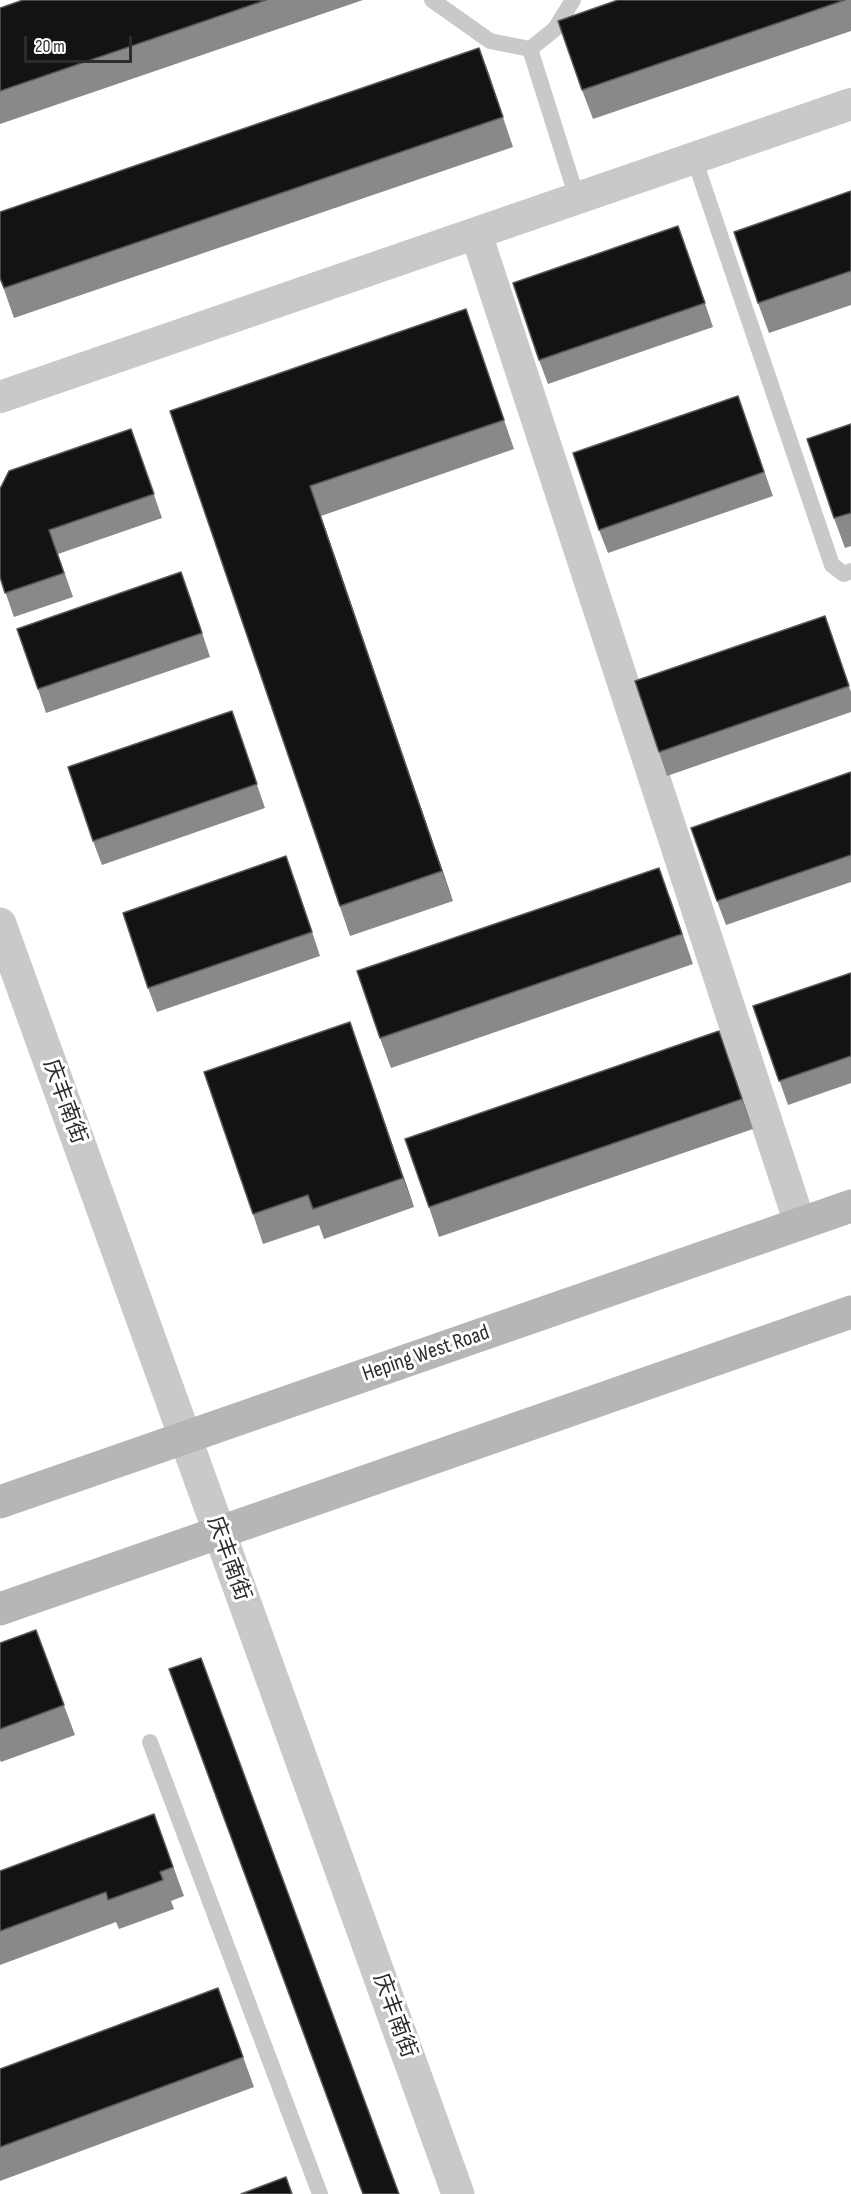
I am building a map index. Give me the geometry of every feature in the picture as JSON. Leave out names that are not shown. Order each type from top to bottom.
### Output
[{"type":"main road","name":"Heping West Road","points":[[0,1502],[851,1206]]},
{"type":"main road","points":[[0,1609],[851,1312]]},
{"type":"street","points":[[0,397],[851,104]]},
{"type":"street","points":[[476,233],[800,1224]]},
{"type":"street","name":"庆丰南街","points":[[0,924],[458,2194]]},
{"type":"lane","points":[[432,0],[490,41],[530,49],[555,29],[573,0]]},
{"type":"lane","points":[[530,49],[577,198]]},
{"type":"lane","points":[[694,158],[832,565],[844,574],[851,571]]},
{"type":"lane","points":[[150,1742],[320,2194]]},
{"type":"building","points":[[23,0],[266,0],[0,91],[0,8]]},
{"type":"building","points":[[618,0],[845,0],[582,90],[558,21]]},
{"type":"building","points":[[479,48],[503,117],[4,288],[0,278],[0,212]]},
{"type":"building","points":[[851,191],[851,271],[758,303],[734,232]]},
{"type":"building","points":[[678,226],[705,303],[539,360],[513,283]]},
{"type":"building","points":[[466,309],[504,420],[310,486],[442,871],[340,906],[170,411]]},
{"type":"building","points":[[738,396],[764,472],[599,530],[573,453]]},
{"type":"building","points":[[851,424],[851,513],[834,518],[807,439]]},
{"type":"building","points":[[131,429],[154,494],[49,530],[64,573],[5,593],[0,577],[0,489],[9,471]]},
{"type":"building","points":[[181,572],[202,633],[38,689],[17,629]]},
{"type":"building","points":[[825,616],[849,686],[659,752],[635,681]]},
{"type":"building","points":[[232,711],[257,784],[93,841],[68,767]]},
{"type":"building","points":[[851,772],[851,855],[717,901],[691,828]]},
{"type":"building","points":[[286,856],[312,932],[148,988],[123,913]]},
{"type":"building","points":[[659,868],[682,934],[380,1038],[357,971]]},
{"type":"building","points":[[851,973],[851,1056],[779,1081],[753,1006]]},
{"type":"building","points":[[350,1022],[403,1178],[313,1209],[308,1195],[253,1214],[204,1072]]},
{"type":"building","points":[[719,1031],[742,1099],[429,1207],[405,1139]]},
{"type":"building","points":[[36,1630],[64,1705],[0,1729],[0,1643]]},
{"type":"building","points":[[201,1658],[399,2194],[363,2194],[169,1669]]},
{"type":"building","points":[[154,1814],[173,1867],[160,1872],[163,1880],[108,1900],[106,1892],[0,1931],[0,1871]]},
{"type":"building","points":[[218,1988],[243,2057],[0,2147],[0,2069]]},
{"type":"building","points":[[286,2177],[292,2194],[241,2194]]}]
